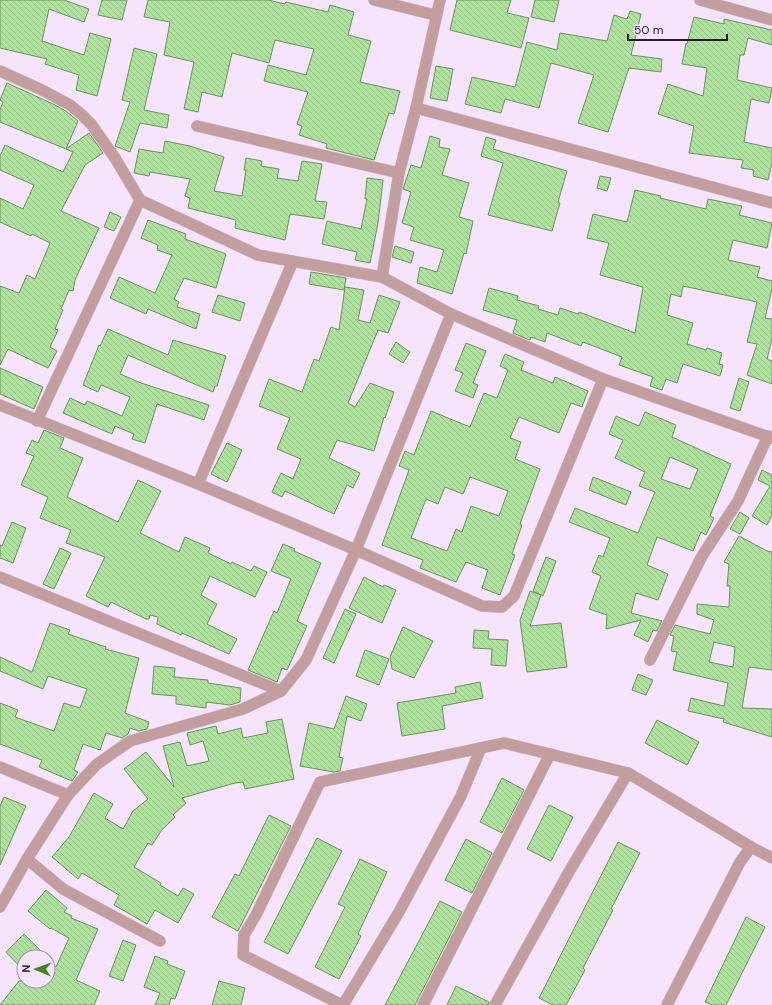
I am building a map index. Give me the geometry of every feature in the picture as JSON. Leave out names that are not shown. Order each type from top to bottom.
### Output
[{"type":"street","points":[[374,0],[435,15]]},
{"type":"street","points":[[382,277],[399,173],[416,108],[435,15],[440,0]]},
{"type":"street","points":[[700,0],[772,20]]},
{"type":"street","points":[[1,73],[63,102],[82,115],[101,136],[140,200],[258,255],[382,277],[451,314],[603,379],[770,437],[738,501],[702,556],[650,660]]},
{"type":"street","points":[[416,108],[772,203]]},
{"type":"street","points":[[197,126],[399,173]]},
{"type":"street","points":[[37,421],[140,200]]},
{"type":"street","points":[[198,484],[293,261]]},
{"type":"street","points":[[0,907],[27,859],[68,795],[96,764],[130,741],[243,709],[280,691],[306,660],[356,550],[451,314]]},
{"type":"street","points":[[0,405],[198,484],[356,550],[482,606],[502,607],[514,596],[603,379]]},
{"type":"street","points":[[0,577],[280,691]]},
{"type":"street","points":[[480,748],[462,796],[403,905],[343,1005],[243,954],[244,935],[256,915],[320,782],[480,748],[504,743],[628,774],[772,858]]},
{"type":"street","points":[[423,1005],[550,754]]},
{"type":"street","points":[[0,767],[68,795]]},
{"type":"street","points":[[495,1005],[570,870],[628,774]]},
{"type":"street","points":[[666,1005],[740,862],[751,847]]},
{"type":"street","points":[[27,859],[63,889],[160,941]]},
{"type":"building","points":[[0,0],[64,0],[89,9],[84,22],[49,9],[42,41],[84,55],[90,33],[111,39],[97,96],[76,90],[79,75],[45,64],[47,59],[0,48]]},
{"type":"building","points":[[102,0],[127,0],[122,20],[98,15]]},
{"type":"building","points":[[148,0],[268,0],[285,4],[286,2],[328,12],[330,5],[354,12],[348,35],[371,41],[360,82],[400,91],[394,114],[389,113],[374,160],[326,148],[327,144],[299,135],[302,126],[297,124],[308,92],[264,81],[268,65],[306,75],[314,49],[275,40],[269,63],[232,53],[222,97],[202,92],[198,112],[184,109],[194,62],[164,55],[170,22],[144,17]]},
{"type":"building","points":[[457,0],[511,0],[507,13],[529,18],[521,48],[450,30]]},
{"type":"building","points":[[535,0],[559,0],[554,22],[531,17]]},
{"type":"building","points":[[630,11],[641,14],[631,55],[662,59],[661,72],[629,68],[608,132],[578,123],[594,75],[551,63],[539,108],[505,99],[501,113],[465,104],[472,77],[515,87],[527,42],[557,50],[560,33],[607,41],[614,15],[627,19]]},
{"type":"building","points":[[694,17],[724,24],[724,19],[772,30],[772,45],[748,38],[744,55],[740,55],[737,80],[772,88],[769,103],[751,99],[744,142],[772,148],[772,163],[768,180],[753,176],[754,170],[741,168],[743,160],[689,153],[694,126],[658,114],[668,84],[703,96],[707,68],[682,64],[686,43],[687,44]]},
{"type":"building","points":[[134,48],[157,54],[144,110],[169,115],[167,128],[140,123],[130,152],[115,146],[130,102],[122,100]]},
{"type":"building","points":[[436,66],[453,69],[447,101],[430,98]]},
{"type":"building","points":[[7,83],[53,104],[66,111],[78,121],[66,149],[0,122],[0,110],[3,102],[0,100]]},
{"type":"building","points":[[89,133],[103,153],[85,165],[61,211],[99,228],[75,280],[73,291],[69,290],[61,309],[63,310],[55,329],[58,330],[50,347],[57,351],[48,368],[8,349],[0,365],[0,286],[19,293],[27,275],[35,279],[50,243],[32,234],[31,236],[0,222],[0,198],[23,209],[34,185],[0,170],[0,156],[5,145],[63,172],[73,152],[66,149]]},
{"type":"building","points":[[430,136],[440,139],[439,147],[450,149],[442,175],[469,183],[459,217],[473,221],[466,254],[464,253],[452,294],[417,283],[420,267],[437,272],[444,250],[410,240],[414,227],[402,223],[411,192],[403,189],[411,165],[421,168]]},
{"type":"building","points":[[486,137],[496,140],[493,149],[567,171],[558,202],[560,203],[552,231],[488,215],[503,163],[481,156]]},
{"type":"building","points":[[165,141],[190,146],[224,157],[214,191],[242,196],[246,170],[244,170],[246,158],[262,161],[261,166],[279,169],[277,178],[298,181],[302,161],[322,164],[315,201],[327,202],[324,219],[290,214],[285,240],[235,228],[236,220],[188,208],[190,198],[185,196],[190,179],[150,172],[149,176],[134,173],[139,149],[163,153]]},
{"type":"building","points":[[600,176],[611,178],[607,191],[597,188]]},
{"type":"building","points":[[367,178],[383,180],[378,223],[370,263],[355,260],[357,252],[322,244],[327,221],[361,229],[367,199],[365,199]]},
{"type":"building","points":[[635,190],[661,196],[660,198],[706,209],[708,199],[742,206],[739,215],[772,223],[767,248],[733,240],[728,260],[760,267],[757,277],[772,281],[772,289],[765,318],[772,319],[772,339],[767,359],[772,361],[772,384],[747,375],[757,344],[747,342],[757,302],[683,286],[681,297],[671,294],[667,315],[693,323],[687,344],[722,353],[719,364],[723,365],[720,376],[683,364],[677,383],[666,379],[662,390],[650,386],[653,377],[619,365],[622,357],[583,342],[581,346],[547,333],[545,342],[531,337],[530,340],[527,339],[513,333],[517,320],[483,310],[489,288],[518,296],[517,300],[539,306],[538,309],[558,315],[560,308],[578,314],[579,312],[635,333],[643,287],[600,275],[609,243],[587,238],[593,214],[627,222]]},
{"type":"building","points":[[110,212],[121,217],[114,231],[104,227]]},
{"type":"building","points":[[148,220],[186,234],[185,239],[226,254],[216,288],[184,278],[174,299],[179,302],[177,307],[200,314],[196,329],[148,309],[146,314],[110,298],[119,277],[155,293],[172,255],[157,250],[158,245],[141,238]]},
{"type":"building","points":[[395,246],[414,252],[411,263],[392,257]]},
{"type":"building","points":[[311,272],[346,278],[344,290],[309,284]]},
{"type":"building","points":[[345,287],[364,290],[358,320],[370,323],[379,295],[400,302],[388,333],[378,330],[348,403],[355,407],[370,383],[394,392],[385,418],[384,417],[374,451],[337,440],[329,458],[360,473],[353,488],[347,485],[334,514],[285,491],[282,497],[272,492],[281,473],[293,479],[301,459],[277,449],[290,418],[259,406],[269,379],[302,392],[314,359],[319,361],[331,327],[339,330]]},
{"type":"building","points":[[218,295],[245,303],[240,321],[212,312]]},
{"type":"building","points":[[108,329],[168,355],[173,340],[226,356],[217,386],[215,386],[213,392],[128,355],[120,374],[141,383],[209,405],[204,420],[157,404],[145,443],[132,439],[134,434],[115,426],[112,434],[63,413],[70,398],[85,405],[87,401],[122,416],[130,397],[101,385],[98,392],[83,385],[99,345],[100,346]]},
{"type":"building","points":[[396,342],[410,352],[403,363],[389,354]]},
{"type":"building","points":[[466,343],[486,351],[473,383],[478,385],[473,398],[455,391],[463,373],[455,370]]},
{"type":"building","points":[[505,354],[524,362],[521,370],[553,383],[555,377],[588,391],[582,407],[571,403],[559,433],[519,417],[510,438],[521,442],[515,459],[540,469],[520,524],[522,525],[512,554],[515,555],[500,595],[482,588],[488,570],[466,562],[456,582],[420,568],[423,560],[382,545],[409,470],[399,466],[405,451],[414,455],[431,411],[470,427],[484,393],[497,398],[508,370],[500,366]],"holes":[[[470,477],[508,491],[499,516],[471,506],[462,532],[456,529],[447,551],[411,538],[426,499],[438,504],[445,487],[463,494]]]},
{"type":"building","points":[[0,368],[43,387],[34,409],[0,394]]},
{"type":"building","points":[[739,378],[749,382],[740,411],[730,408]]},
{"type":"building","points":[[645,412],[676,425],[672,437],[731,464],[710,516],[714,518],[706,535],[701,532],[693,551],[657,537],[647,565],[668,574],[658,600],[636,593],[631,613],[662,621],[657,631],[653,630],[648,642],[634,635],[641,620],[606,629],[607,615],[589,609],[601,576],[592,572],[599,555],[603,557],[610,538],[569,522],[575,508],[638,533],[655,492],[639,486],[645,472],[615,458],[623,440],[609,434],[616,416],[639,426]],"holes":[[[670,457],[698,469],[690,489],[661,479]]]},
{"type":"building","points":[[44,430],[64,438],[60,448],[83,458],[67,497],[118,522],[138,480],[161,491],[140,533],[179,552],[185,537],[210,548],[208,553],[231,564],[232,562],[251,571],[254,566],[267,572],[255,597],[210,576],[201,595],[217,604],[207,624],[237,639],[229,654],[182,633],[181,635],[157,624],[158,617],[150,615],[149,619],[146,619],[111,602],[108,607],[86,596],[105,557],[66,543],[71,530],[40,518],[48,497],[21,485],[34,456],[26,453],[32,440],[38,443]]},
{"type":"building","points":[[227,443],[242,450],[227,482],[211,474]]},
{"type":"building","points":[[762,470],[772,475],[772,515],[767,525],[752,516],[770,486],[758,480]]},
{"type":"building","points":[[593,477],[631,492],[626,505],[589,490]]},
{"type":"building","points":[[740,512],[749,518],[740,534],[730,529]]},
{"type":"building","points":[[12,522],[26,528],[13,563],[0,558],[0,545],[2,546]]},
{"type":"building","points":[[739,536],[767,551],[772,552],[772,670],[749,667],[742,708],[772,709],[772,737],[723,722],[724,719],[688,711],[691,698],[724,706],[728,683],[673,670],[677,652],[671,651],[674,636],[670,635],[675,625],[710,634],[714,620],[697,614],[697,604],[729,607],[730,586],[727,586],[729,564],[724,562]],"holes":[[[714,642],[735,647],[733,667],[709,662]]]},
{"type":"building","points":[[283,544],[295,549],[294,551],[321,563],[297,621],[307,626],[287,670],[282,668],[277,682],[248,670],[274,611],[277,613],[291,579],[271,571]]},
{"type":"building","points":[[60,548],[71,553],[54,589],[43,584]]},
{"type":"building","points":[[546,557],[556,561],[543,596],[533,591]]},
{"type":"building","points":[[364,577],[383,587],[384,585],[396,590],[382,623],[349,608]]},
{"type":"building","points":[[530,591],[541,595],[530,626],[561,623],[567,667],[527,672],[520,620]]},
{"type":"building","points":[[345,609],[356,614],[334,663],[323,658]]},
{"type":"building","points":[[50,623],[70,630],[68,634],[106,647],[105,649],[139,658],[125,713],[149,722],[147,729],[139,731],[130,728],[128,734],[122,738],[106,733],[100,750],[83,744],[74,770],[78,772],[72,781],[39,767],[42,760],[0,744],[0,703],[18,710],[15,717],[54,731],[64,703],[80,708],[87,689],[48,676],[43,689],[0,671],[0,657],[32,672]]},
{"type":"building","points":[[403,627],[433,641],[414,678],[392,669],[390,657]]},
{"type":"building","points":[[474,630],[489,631],[488,639],[508,640],[506,666],[491,665],[492,649],[473,648]]},
{"type":"building","points":[[365,650],[389,659],[379,685],[356,676]]},
{"type":"building","points":[[154,666],[175,668],[174,677],[208,680],[208,683],[241,688],[240,702],[230,705],[206,702],[206,708],[176,704],[176,696],[152,694]]},
{"type":"building","points":[[638,674],[653,680],[646,695],[632,690]]},
{"type":"building","points":[[480,682],[483,698],[442,706],[445,729],[402,736],[397,703],[456,693],[455,687]]},
{"type":"building","points":[[346,696],[367,704],[361,721],[347,716],[339,757],[343,758],[340,771],[334,772],[300,766],[309,723],[334,729]]},
{"type":"building","points":[[282,719],[294,779],[245,789],[243,782],[235,783],[182,798],[186,803],[173,815],[175,817],[161,831],[152,845],[148,843],[134,867],[161,883],[160,885],[178,896],[183,888],[194,894],[178,923],[155,910],[147,924],[114,905],[119,895],[82,873],[78,879],[52,857],[69,837],[94,793],[113,804],[105,818],[123,829],[133,811],[148,799],[124,769],[146,752],[174,787],[163,746],[180,742],[187,766],[209,761],[203,741],[190,745],[187,733],[216,726],[218,734],[241,728],[243,738],[268,733],[266,722]]},
{"type":"building","points":[[657,720],[699,742],[687,765],[645,743]]},
{"type":"building","points":[[502,778],[524,790],[502,833],[480,822]]},
{"type":"building","points":[[4,797],[26,806],[0,865],[0,806]]},
{"type":"building","points":[[549,805],[573,817],[551,861],[527,849]]},
{"type":"building","points":[[269,815],[291,826],[238,931],[212,917],[235,874],[239,876]]},
{"type":"building","points":[[317,838],[342,851],[288,954],[264,942]]},
{"type":"building","points":[[466,839],[492,853],[472,893],[445,880]]},
{"type":"building","points":[[618,842],[640,853],[583,968],[585,970],[566,1005],[553,1005],[539,998]]},
{"type":"building","points":[[360,859],[387,872],[358,934],[361,936],[339,979],[315,967],[345,907],[338,904]]},
{"type":"building","points":[[46,890],[67,908],[64,912],[72,916],[71,918],[98,929],[76,980],[100,991],[94,1005],[0,1005],[16,985],[16,989],[56,989],[56,967],[69,938],[51,928],[50,929],[28,911]]},
{"type":"building","points":[[440,901],[462,912],[415,1005],[385,1005]]},
{"type":"building","points":[[746,917],[765,927],[726,1005],[712,1005],[705,1002]]},
{"type":"building","points":[[24,934],[39,949],[16,949],[16,963],[6,952]]},
{"type":"building","points":[[123,940],[136,945],[123,981],[109,976]]},
{"type":"building","points":[[155,956],[168,961],[167,964],[185,971],[175,999],[171,998],[169,1005],[155,1005],[160,993],[144,987]]},
{"type":"building","points":[[219,981],[245,988],[241,1005],[212,1005]]},
{"type":"building","points":[[456,986],[489,1002],[488,1005],[447,1005]]}]
